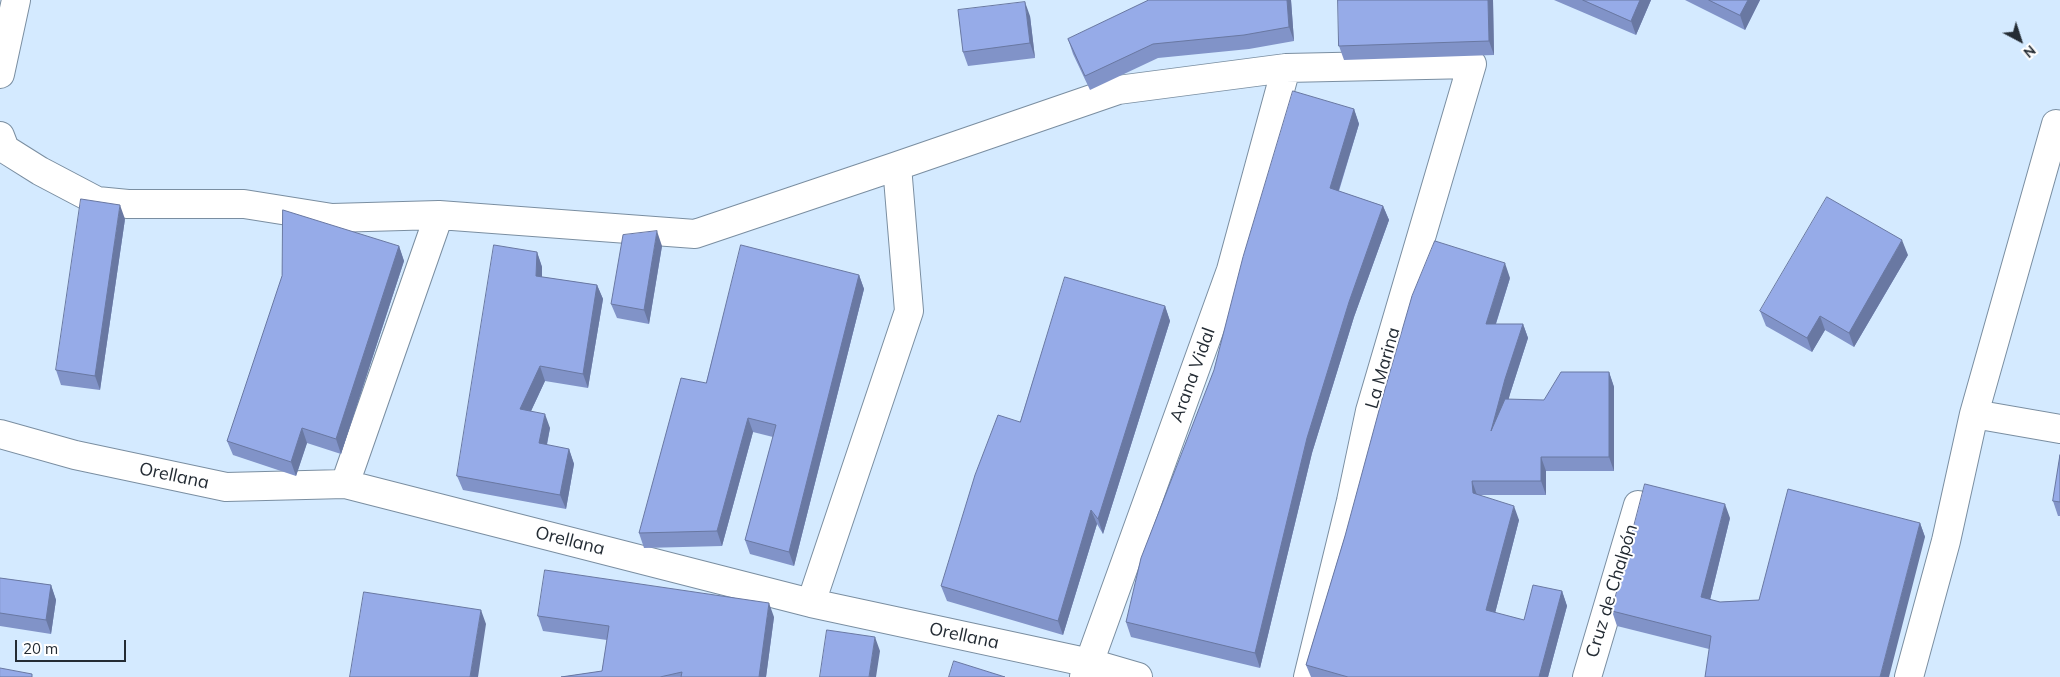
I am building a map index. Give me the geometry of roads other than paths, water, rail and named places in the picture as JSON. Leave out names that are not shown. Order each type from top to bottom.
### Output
[{"type":"street","points":[[0,74],[16,0]]},
{"type":"street","name":"La Marina","points":[[1286,68],[1472,64],[1370,410],[1351,501],[1308,677]]},
{"type":"street","points":[[0,136],[5,149],[40,171],[97,201],[128,204],[244,204],[332,218],[439,215],[695,234],[1118,90],[1286,68]]},
{"type":"street","name":"Arana Vidal","points":[[1087,670],[1231,270],[1286,68]]},
{"type":"street","points":[[1909,677],[1946,541],[1974,414],[2056,124]]},
{"type":"street","points":[[811,603],[909,311],[897,166]]},
{"type":"street","points":[[345,484],[439,215]]},
{"type":"street","points":[[1974,414],[2060,429]]},
{"type":"street","name":"Orellana","points":[[0,434],[75,455],[226,487],[345,484],[811,603],[1087,670],[1138,677]]},
{"type":"street","name":"Cruz de Chalpón","points":[[1587,677],[1638,505]]}]
